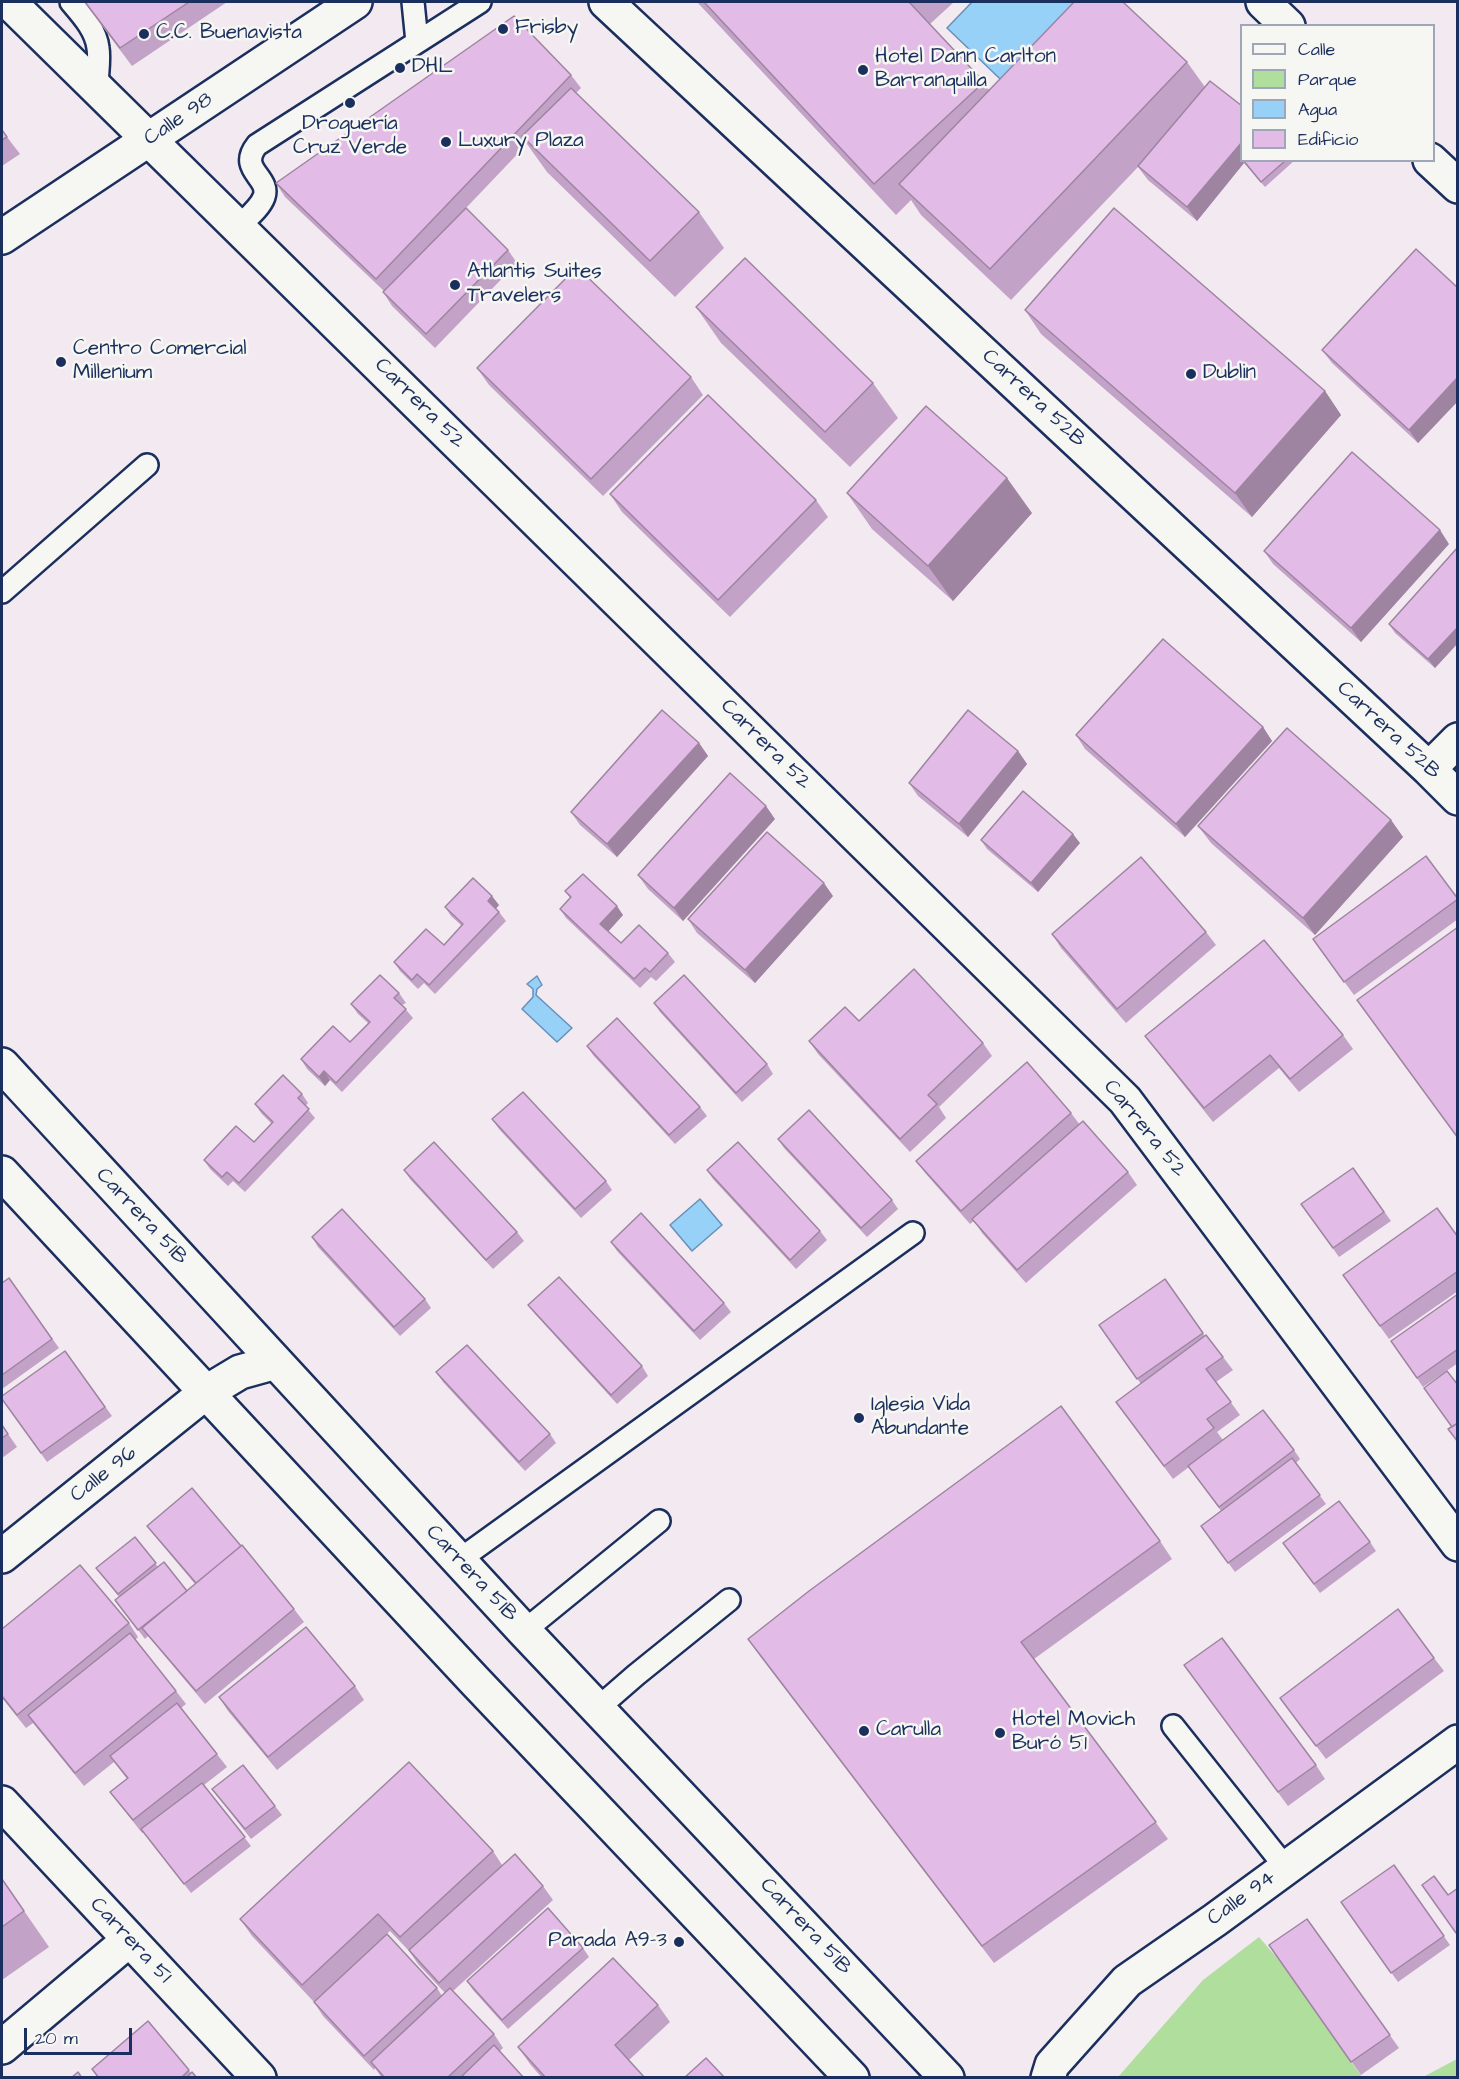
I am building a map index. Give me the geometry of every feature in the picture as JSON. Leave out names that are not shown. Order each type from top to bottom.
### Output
[{"type":"street","name":"Carrera 52","points":[[9,2],[1125,1100],[1458,1544]]},
{"type":"street","name":"Calle 98","points":[[2,237],[355,2]]},
{"type":"street","name":"Carrera 52B","points":[[606,2],[1458,798]]},
{"type":"street","points":[[1263,2],[1286,24]]},
{"type":"street","points":[[1432,162],[1458,186]]},
{"type":"street","points":[[1429,769],[1458,741]]},
{"type":"street","name":"Carrera 51B","points":[[2,1065],[524,1631],[947,2078]]},
{"type":"street","points":[[2,1173],[474,1680],[852,2078]]},
{"type":"street","name":"Calle 96","points":[[2,1556],[205,1393],[240,1372],[276,1362]]},
{"type":"street","name":"Calle 94","points":[[1048,2078],[1052,2065],[1127,1981],[1458,1742]]},
{"type":"street","name":"Carrera 51","points":[[2,1803],[259,2078]]},
{"type":"street","points":[[2,2047],[129,1940]]},
{"type":"lane","points":[[71,2],[88,24],[99,48],[97,87]]},
{"type":"lane","points":[[413,2],[417,42]]},
{"type":"lane","points":[[239,226],[264,197],[264,185],[252,167],[250,159],[257,145],[480,2]]},
{"type":"lane","points":[[2,592],[147,465]]},
{"type":"lane","points":[[459,1560],[913,1233]]},
{"type":"lane","points":[[524,1631],[659,1521]]},
{"type":"lane","points":[[598,1708],[729,1600]]},
{"type":"lane","points":[[1173,1726],[1286,1868]]},
{"type":"green space","points":[[1259,1937],[1278,1959],[1362,2077],[1118,2077],[1203,1980]]},
{"type":"green space","points":[[1457,2059],[1457,2077],[1423,2077]]},
{"type":"water","points":[[972,2],[1114,2],[1021,99],[947,28]]},
{"type":"water","points":[[537,976],[542,985],[537,989],[536,995],[572,1028],[557,1042],[522,1009],[533,997],[533,989],[527,984]]},
{"type":"water","points":[[700,1199],[722,1225],[692,1251],[670,1225]]},
{"type":"building","points":[[85,2],[189,2],[120,48]]},
{"type":"building","name":"Hotel Dann Carlton Barranquilla","points":[[704,2],[909,2],[984,82],[874,184]]},
{"type":"building","points":[[1074,2],[1123,2],[1187,62],[990,269],[899,184]]},
{"type":"building","name":"Luxury Plaza","points":[[514,16],[571,75],[376,279],[276,183]]},
{"type":"building","points":[[1210,81],[1240,104],[1240,144],[1187,207],[1138,166]]},
{"type":"building","points":[[571,88],[699,212],[650,261],[522,136]]},
{"type":"building","points":[[2,130],[7,137],[2,140]]},
{"type":"building","points":[[1245,162],[1284,162],[1261,182]]},
{"type":"building","name":"Atlantis Suites Travelers","points":[[466,208],[508,250],[426,334],[383,292]]},
{"type":"building","name":"Dublin","points":[[1114,208],[1325,391],[1235,493],[1025,310]]},
{"type":"building","points":[[1416,249],[1458,288],[1458,377],[1409,430],[1322,350]]},
{"type":"building","points":[[745,258],[873,383],[825,432],[696,307]]},
{"type":"building","points":[[577,267],[691,377],[591,479],[477,368]]},
{"type":"building","points":[[708,395],[816,500],[718,600],[610,494]]},
{"type":"building","points":[[926,406],[1007,478],[928,566],[847,493]]},
{"type":"building","points":[[1352,452],[1440,530],[1351,628],[1264,551]]},
{"type":"building","points":[[1458,547],[1458,627],[1428,659],[1389,624]]},
{"type":"building","points":[[1163,639],[1263,727],[1176,824],[1076,735]]},
{"type":"building","points":[[662,710],[699,743],[607,844],[571,812]]},
{"type":"building","points":[[968,710],[1018,751],[959,824],[909,783]]},
{"type":"building","points":[[1287,728],[1391,820],[1303,918],[1198,826]]},
{"type":"building","points":[[730,773],[766,806],[674,908],[638,875]]},
{"type":"building","points":[[1023,791],[1073,834],[1031,883],[981,840]]},
{"type":"building","points":[[767,832],[824,883],[745,970],[688,919]]},
{"type":"building","points":[[1426,856],[1458,899],[1344,982],[1313,939]]},
{"type":"building","points":[[1141,857],[1206,932],[1117,1009],[1052,934]]},
{"type":"building","points":[[583,874],[617,906],[600,924],[621,943],[639,925],[668,953],[650,972],[645,968],[634,979],[560,909],[571,897],[565,891]]},
{"type":"building","points":[[473,878],[492,896],[488,901],[499,912],[429,985],[417,974],[412,980],[394,962],[426,929],[444,945],[463,924],[445,907]]},
{"type":"building","points":[[1458,927],[1458,1138],[1357,1000]]},
{"type":"building","points":[[1264,940],[1343,1035],[1290,1079],[1270,1055],[1204,1108],[1145,1036]]},
{"type":"building","points":[[914,969],[983,1043],[928,1095],[937,1104],[900,1139],[809,1041],[845,1007],[859,1021]]},
{"type":"building","points":[[380,975],[399,993],[394,998],[406,1009],[336,1083],[324,1071],[319,1077],[301,1059],[333,1026],[350,1042],[370,1022],[351,1004]]},
{"type":"building","points":[[684,975],[767,1064],[736,1093],[654,1003]]},
{"type":"building","points":[[617,1018],[700,1107],[669,1135],[587,1046]]},
{"type":"building","points":[[1027,1062],[1071,1113],[961,1211],[916,1161]]},
{"type":"building","points":[[283,1075],[302,1094],[298,1098],[309,1109],[239,1183],[227,1172],[222,1177],[204,1160],[236,1126],[254,1142],[273,1122],[255,1104]]},
{"type":"building","points":[[523,1092],[606,1181],[575,1209],[492,1119]]},
{"type":"building","points":[[809,1110],[892,1200],[861,1228],[778,1139]]},
{"type":"building","points":[[1083,1121],[1128,1172],[1017,1270],[972,1219]]},
{"type":"building","points":[[434,1142],[517,1232],[486,1260],[404,1170]]},
{"type":"building","points":[[738,1142],[820,1231],[790,1260],[707,1170]]},
{"type":"building","points":[[1353,1168],[1384,1212],[1333,1248],[1301,1204]]},
{"type":"building","points":[[1437,1208],[1458,1237],[1458,1271],[1380,1326],[1343,1275]]},
{"type":"building","points":[[342,1209],[425,1299],[394,1327],[312,1237]]},
{"type":"building","points":[[641,1213],[724,1303],[694,1331],[611,1242]]},
{"type":"building","points":[[559,1277],[642,1366],[611,1395],[528,1305]]},
{"type":"building","points":[[9,1278],[52,1339],[2,1375],[2,1283]]},
{"type":"building","points":[[1165,1279],[1203,1333],[1137,1379],[1099,1325]]},
{"type":"building","points":[[1458,1294],[1458,1349],[1417,1378],[1391,1341]]},
{"type":"building","points":[[1206,1335],[1223,1357],[1206,1369],[1231,1402],[1207,1419],[1214,1428],[1164,1466],[1116,1402]]},
{"type":"building","points":[[467,1345],[550,1434],[519,1462],[436,1372]]},
{"type":"building","points":[[65,1351],[105,1407],[41,1453],[2,1396]]},
{"type":"building","points":[[1447,1371],[1458,1385],[1458,1423],[1452,1427],[1424,1388]]},
{"type":"building","name":"Hotel Movich Buró 51","points":[[1061,1406],[1160,1541],[1021,1642],[1156,1822],[982,1946],[748,1639],[809,1591]]},
{"type":"building","points":[[1263,1410],[1294,1450],[1219,1507],[1188,1466]]},
{"type":"building","points":[[1458,1423],[1458,1442],[1448,1429]]},
{"type":"building","points":[[2,1425],[8,1434],[2,1438]]},
{"type":"building","points":[[1292,1458],[1320,1495],[1228,1563],[1201,1526]]},
{"type":"building","points":[[192,1488],[241,1546],[196,1583],[147,1526]]},
{"type":"building","points":[[1339,1501],[1370,1542],[1314,1584],[1283,1543]]},
{"type":"building","points":[[135,1537],[156,1563],[118,1594],[96,1568]]},
{"type":"building","points":[[242,1545],[294,1609],[196,1691],[142,1628]]},
{"type":"building","points":[[164,1562],[187,1591],[138,1630],[115,1600]]},
{"type":"building","points":[[80,1565],[129,1623],[17,1715],[2,1696],[2,1629]]},
{"type":"building","points":[[1398,1609],[1434,1658],[1316,1746],[1280,1698]]},
{"type":"building","points":[[306,1627],[355,1686],[268,1757],[219,1697]]},
{"type":"building","points":[[130,1633],[176,1691],[75,1773],[28,1715]]},
{"type":"building","points":[[1222,1638],[1316,1765],[1278,1792],[1184,1665]]},
{"type":"building","points":[[177,1703],[217,1754],[133,1820],[110,1792],[128,1778],[110,1756]]},
{"type":"building","points":[[409,1762],[493,1851],[400,1937],[378,1914],[302,1985],[240,1919]]},
{"type":"building","points":[[243,1765],[275,1806],[245,1829],[212,1789]]},
{"type":"building","points":[[202,1783],[245,1837],[184,1884],[141,1829]]},
{"type":"building","points":[[515,1854],[543,1886],[439,1983],[409,1950]]},
{"type":"building","points":[[1394,1865],[1444,1936],[1391,1973],[1341,1902]]},
{"type":"building","points":[[1434,1876],[1448,1895],[1458,1888],[1458,1932],[1456,1933],[1422,1885]]},
{"type":"building","points":[[2,1879],[24,1911],[2,1927]]},
{"type":"building","points":[[548,1908],[583,1948],[502,2020],[467,1981]]},
{"type":"building","points":[[1307,1919],[1390,2035],[1351,2062],[1269,1945]]},
{"type":"building","points":[[387,1934],[437,1988],[364,2056],[314,2002]]},
{"type":"building","points":[[613,1958],[658,2005],[615,2045],[645,2078],[546,2078],[518,2047]]},
{"type":"building","points":[[450,1988],[494,2034],[447,2078],[385,2078],[371,2062]]},
{"type":"building","points":[[148,2021],[189,2070],[181,2078],[99,2078],[92,2069]]},
{"type":"building","points":[[494,2045],[524,2078],[460,2078]]},
{"type":"building","points":[[706,2058],[725,2078],[684,2078]]},
{"type":"building","points":[[78,2072],[82,2078],[71,2078]]},
{"type":"building","points":[[192,2072],[197,2078],[186,2078]]},
{"type":"place","name":"Frisby","points":[[503,29]]},
{"type":"place","name":"C.C. Buenavista","points":[[144,34]]},
{"type":"place","name":"DHL","points":[[400,68]]},
{"type":"place","name":"Hotel Dann Carlton Barranquilla","points":[[863,70]]},
{"type":"place","name":"Droguería Cruz Verde","points":[[350,103]]},
{"type":"place","name":"Luxury Plaza","points":[[446,142]]},
{"type":"place","name":"Atlantis Suites Travelers","points":[[455,285]]},
{"type":"place","name":"Centro Comercial Millenium","points":[[61,362]]},
{"type":"place","name":"Dublin","points":[[1191,374]]},
{"type":"place","name":"Iglesia Vida Abundante","points":[[859,1418]]},
{"type":"place","name":"Carulla","points":[[864,1731]]},
{"type":"place","name":"Hotel Movich Buró 51","points":[[1000,1733]]},
{"type":"place","name":"Parada A9-3","points":[[679,1942]]}]
